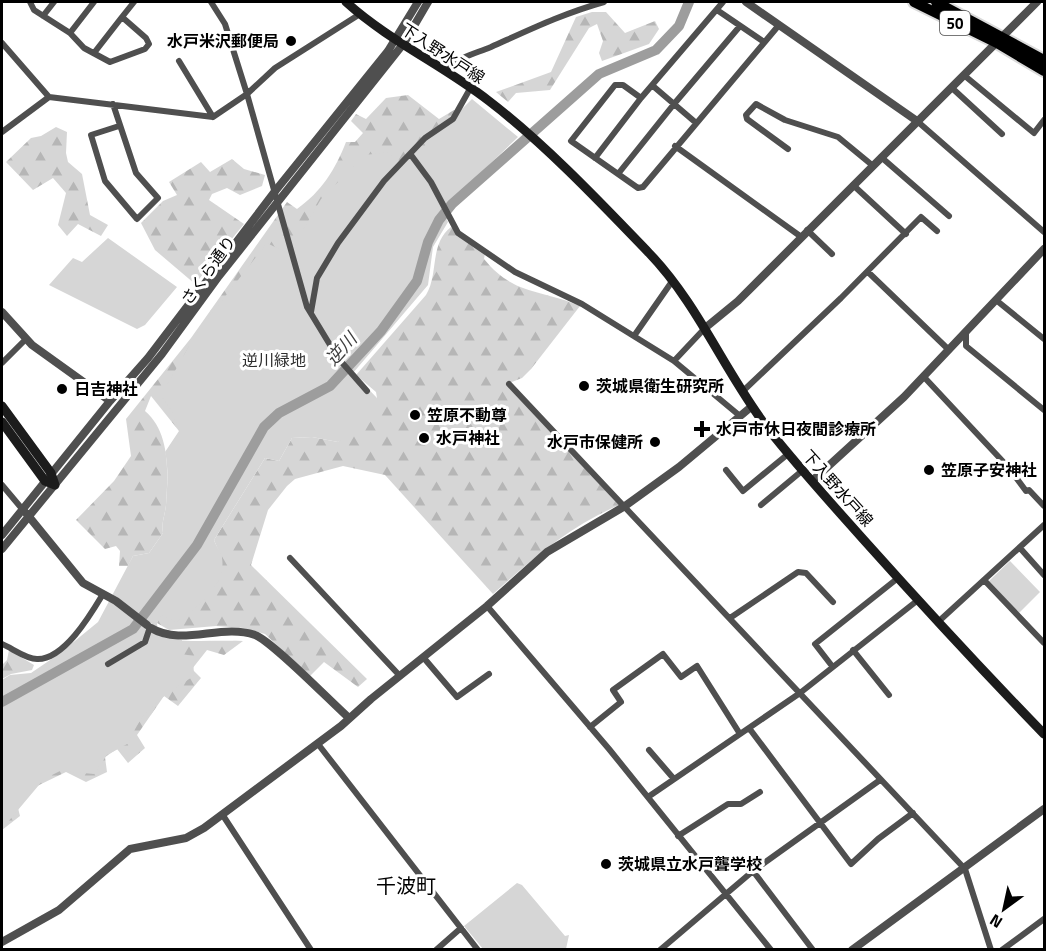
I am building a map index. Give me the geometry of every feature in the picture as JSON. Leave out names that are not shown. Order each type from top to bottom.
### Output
[{"type":"highway","name":"50","points":[[914,2],[1044,60]]},
{"type":"highway","name":"50","points":[[936,2],[1000,40],[1044,71]]},
{"type":"main road","name":"下入野水戸線","points":[[346,2],[360,14],[471,87],[523,129],[673,280],[705,328],[751,406],[788,454],[938,622],[1044,734]]},
{"type":"main road","points":[[2,406],[50,480]]},
{"type":"main road","points":[[2,422],[50,480]]},
{"type":"street","points":[[30,2],[34,10],[70,33],[84,48],[110,62],[145,49],[149,44],[146,38],[122,17]]},
{"type":"street","points":[[43,16],[54,2]]},
{"type":"street","points":[[70,33],[94,2]]},
{"type":"street","points":[[94,52],[134,2]]},
{"type":"street","points":[[211,2],[225,24],[276,190],[307,307],[341,362],[368,391]]},
{"type":"street","name":"さくら通り","points":[[2,549],[29,517],[50,480],[110,400],[148,358],[276,190],[401,41],[418,2]]},
{"type":"street","name":"さくら通り","points":[[2,535],[174,340],[219,276],[279,201],[428,2]]},
{"type":"street","points":[[445,70],[461,58],[542,23],[604,2]]},
{"type":"street","points":[[595,158],[641,99],[723,2]]},
{"type":"street","points":[[746,2],[916,122],[1044,232]]},
{"type":"street","points":[[674,361],[705,328],[738,301],[1037,2]]},
{"type":"street","points":[[717,10],[764,42]]},
{"type":"street","points":[[2,44],[49,97],[213,117],[247,94],[275,68],[360,14]]},
{"type":"street","points":[[641,99],[623,85],[615,85],[571,141],[638,188],[643,186],[779,25]]},
{"type":"street","points":[[618,174],[740,26]]},
{"type":"street","points":[[179,61],[213,117]]},
{"type":"street","points":[[965,76],[1034,133],[1044,120]]},
{"type":"street","points":[[653,86],[696,122]]},
{"type":"street","points":[[311,312],[312,296],[322,266],[376,191],[425,138],[443,129],[453,119],[471,87]]},
{"type":"street","points":[[952,88],[1002,134]]},
{"type":"street","points":[[2,132],[49,97]]},
{"type":"street","points":[[113,104],[136,173],[158,198],[137,219],[105,181],[91,135],[119,126]]},
{"type":"street","points":[[788,149],[747,118],[746,115],[756,104],[785,120],[838,137],[872,165]]},
{"type":"street","points":[[675,146],[832,254]]},
{"type":"street","points":[[411,155],[430,182],[458,233],[515,272],[582,303],[674,361],[740,416]]},
{"type":"street","points":[[880,157],[949,216]]},
{"type":"street","points":[[853,185],[906,234]]},
{"type":"street","points":[[742,392],[921,218],[937,231]]},
{"type":"street","points":[[812,481],[924,377],[1044,249]]},
{"type":"street","points":[[868,272],[949,350]]},
{"type":"street","points":[[634,336],[673,280]]},
{"type":"street","points":[[996,300],[1044,339]]},
{"type":"street","points":[[2,312],[25,340],[110,400]]},
{"type":"street","points":[[966,332],[966,346],[1044,410]]},
{"type":"street","points":[[2,363],[25,340]]},
{"type":"street","points":[[924,377],[1009,468],[1026,491],[1029,490],[1044,506]]},
{"type":"street","points":[[509,384],[965,869],[991,950]]},
{"type":"street","points":[[2,942],[59,909],[130,849],[186,838],[222,814],[318,744],[487,606],[561,542],[625,506],[751,406]]},
{"type":"street","points":[[750,424],[758,430],[770,431]]},
{"type":"street","points":[[726,470],[743,491],[788,454]]},
{"type":"street","points":[[761,505],[803,470]]},
{"type":"street","points":[[2,485],[83,583],[133,613],[149,626],[174,636],[219,632],[256,636],[349,718]]},
{"type":"street","points":[[938,622],[986,581],[1044,525]]},
{"type":"street","points":[[1020,548],[1044,575]]},
{"type":"street","points":[[290,558],[400,676]]},
{"type":"street","points":[[730,618],[798,572],[806,573],[833,602]]},
{"type":"street","points":[[832,666],[814,644],[898,578]]},
{"type":"street","points":[[986,581],[1044,643]]},
{"type":"street","points":[[2,644],[35,659],[48,657],[82,627],[103,594]]},
{"type":"street","points":[[648,797],[800,693],[918,600]]},
{"type":"street","points":[[487,606],[648,797],[771,950]]},
{"type":"street","points":[[108,664],[145,642],[149,626]]},
{"type":"street","points":[[853,650],[889,695]]},
{"type":"street","points":[[590,727],[621,702],[613,690],[663,654],[681,677],[697,666],[740,734]]},
{"type":"street","points":[[423,657],[457,697],[489,674]]},
{"type":"street","points":[[749,728],[851,864],[878,839],[913,813]]},
{"type":"street","points":[[318,744],[478,950]]},
{"type":"street","points":[[649,750],[674,779]]},
{"type":"street","points":[[660,950],[753,871],[880,780]]},
{"type":"street","points":[[678,836],[728,804],[741,804],[760,792]]},
{"type":"street","points":[[852,950],[1044,810]]},
{"type":"street","points":[[222,814],[312,950]]},
{"type":"street","points":[[753,871],[813,950]]},
{"type":"street","points":[[1002,950],[1042,921],[1044,929]]},
{"type":"street","points":[[436,950],[461,928]]},
{"type":"green space","points":[[592,12],[606,12],[625,33],[655,21],[659,29],[649,44],[602,61],[599,53],[603,41],[597,24],[589,28],[550,90],[516,93],[508,102],[496,92],[551,72],[576,17]]},
{"type":"green space","points":[[408,95],[439,119],[454,110],[469,119],[179,431],[151,396],[145,411],[160,431],[166,455],[167,493],[163,533],[149,553],[133,556],[128,566],[119,566],[120,551],[116,546],[105,549],[76,520],[114,481],[131,456],[126,419],[191,338],[287,202],[297,209],[314,195],[327,179],[346,142],[355,142],[363,133],[351,121],[356,114],[366,119],[386,98]]},
{"type":"green space","name":"逆川緑地","points":[[472,99],[518,137],[442,210],[448,222],[433,247],[428,285],[353,373],[377,398],[373,420],[338,442],[312,437],[292,438],[279,461],[265,458],[214,540],[221,556],[222,568],[215,587],[208,596],[176,622],[162,615],[157,623],[158,636],[182,640],[182,654],[193,656],[194,676],[155,704],[139,721],[129,743],[107,755],[94,774],[60,771],[44,779],[2,829],[2,680],[10,675],[31,673],[59,654],[98,622],[133,556],[149,553],[163,533],[167,479],[165,452],[179,431],[172,411],[161,396],[195,335],[267,243],[293,256],[303,230],[321,199],[365,155],[389,152],[401,165],[416,152],[418,153]]},
{"type":"green space","points":[[56,127],[67,132],[68,162],[82,174],[90,215],[108,225],[101,236],[78,224],[67,236],[58,225],[66,193],[53,178],[33,190],[6,162],[31,138],[41,136]]},
{"type":"green space","points":[[232,159],[244,169],[265,175],[262,186],[240,195],[227,188],[212,194],[209,200],[244,224],[195,284],[155,250],[141,223],[163,201],[177,195],[169,182],[201,162],[210,172]]},
{"type":"green space","points":[[451,227],[485,253],[484,259],[506,280],[529,290],[580,306],[531,369],[522,378],[507,384],[619,505],[568,533],[493,594],[385,475],[343,466],[295,479],[268,510],[251,565],[367,679],[358,687],[324,662],[310,676],[265,634],[244,628],[216,626],[169,630],[157,623],[161,614],[222,559],[214,540],[265,458],[279,461],[292,438],[312,437],[338,442],[377,398],[376,392],[356,375],[426,295],[430,287],[437,250],[444,234]]},
{"type":"green space","points":[[108,238],[177,287],[145,325],[137,329],[49,285],[73,258],[82,262]]},
{"type":"green space","points":[[1010,561],[1040,592],[1019,613],[989,581]]},
{"type":"green space","points":[[158,638],[190,641],[243,641],[224,655],[207,650],[192,669],[201,678],[178,706],[164,696],[137,735],[145,748],[128,763],[117,749],[105,757],[107,772],[86,782],[66,772],[35,787],[17,804],[20,816],[2,830],[2,777]]},
{"type":"green space","points":[[9,650],[34,665],[32,670],[11,674],[2,679],[2,665],[7,660]]},
{"type":"green space","points":[[517,883],[522,885],[565,936],[569,935],[566,949],[483,949],[464,926]]},
{"type":"waterway","name":"逆川","points":[[2,702],[133,629],[197,545],[264,427],[279,413],[330,386],[381,331],[417,281],[428,242],[439,220],[452,204],[599,74],[656,50],[679,26],[689,2]]},
{"type":"place","name":"水戸米沢郵便局","points":[[291,41]]},
{"type":"place","name":"茨城県衛生研究所","points":[[584,386]]},
{"type":"place","name":"日吉神社","points":[[62,389]]},
{"type":"place","name":"笠原不動尊","points":[[415,415]]},
{"type":"place","name":"水戸市休日夜間診療所","points":[[702,429]]},
{"type":"place","name":"水戸神社","points":[[424,438]]},
{"type":"place","name":"水戸市保健所","points":[[655,442]]},
{"type":"place","name":"笠原子安神社","points":[[929,470]]},
{"type":"place","name":"茨城県立水戸聾学校","points":[[606,864]]},
{"type":"district","name":"千波町","points":[[406,885]]}]
